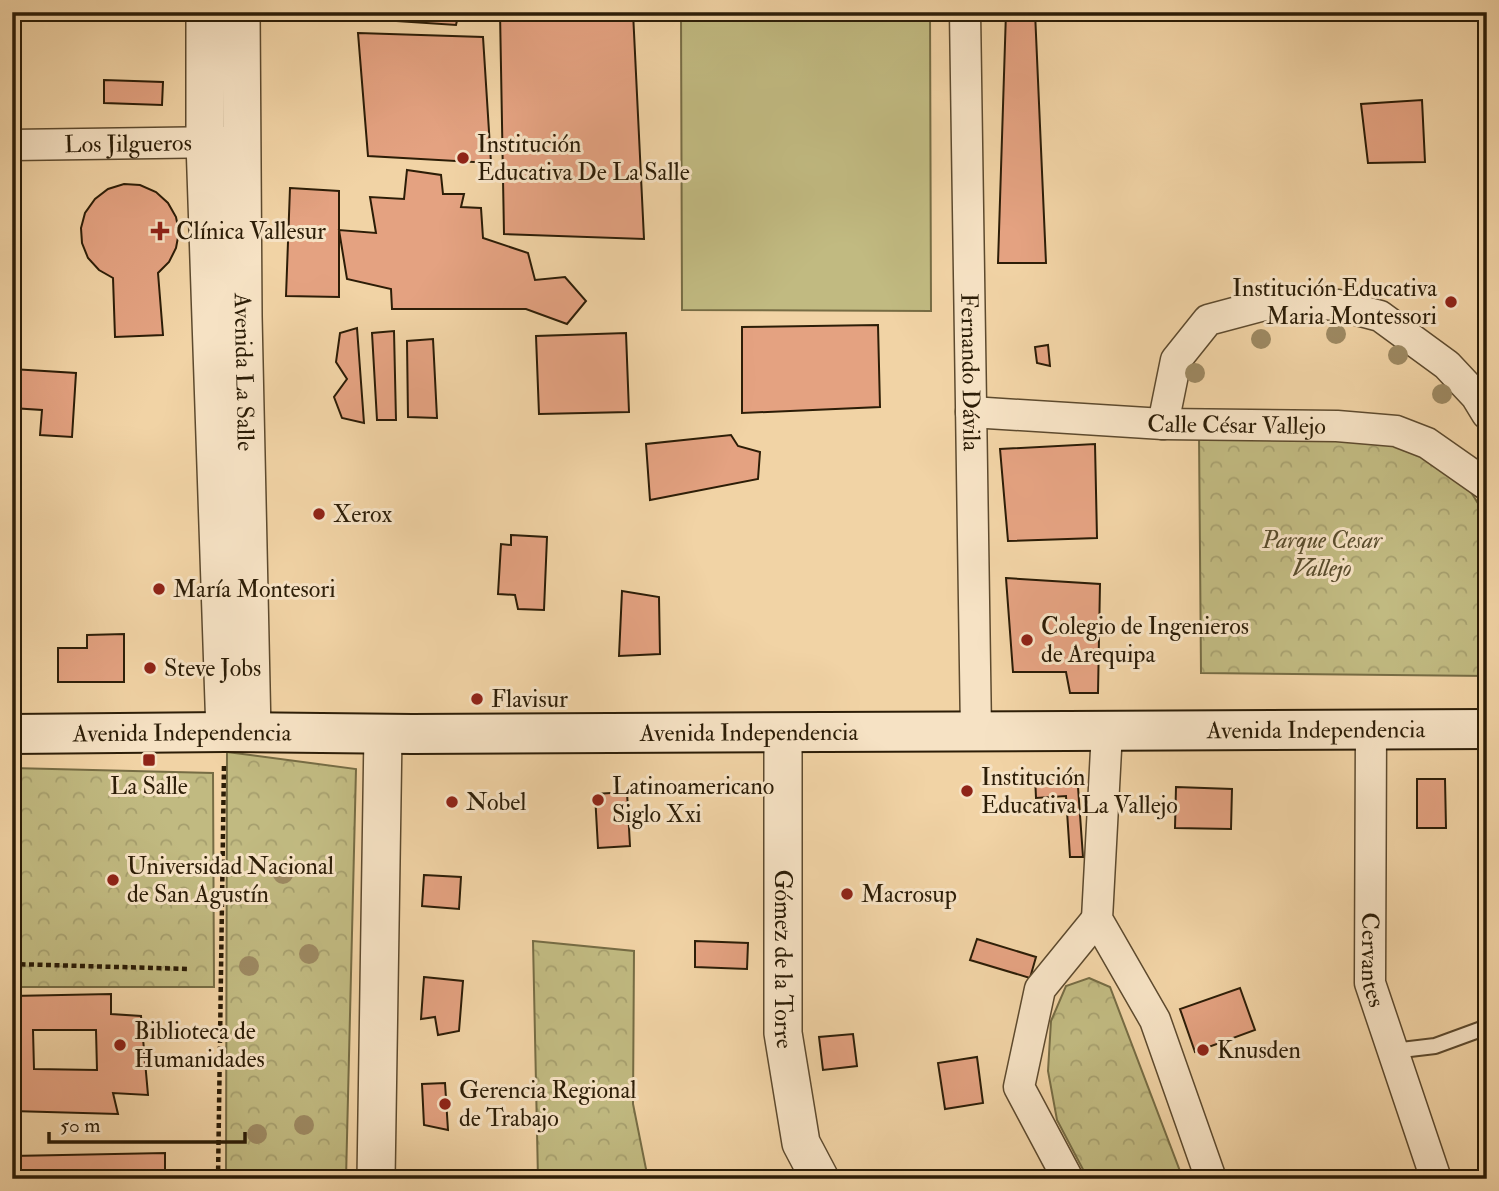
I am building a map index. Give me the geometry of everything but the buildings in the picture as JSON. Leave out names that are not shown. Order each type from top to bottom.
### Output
[{"type":"main road","name":"Avenida Independencia","points":[[12,734],[1487,729]]},
{"type":"street","name":"Avenida La Salle","points":[[205,12],[205,142],[233,542],[238,732]]},
{"type":"street","name":"Avenida La Salle","points":[[233,542],[242,142],[241,12]]},
{"type":"street","name":"Fernando Dávila","points":[[965,12],[976,732]]},
{"type":"street","name":"Los Jilgueros","points":[[12,145],[242,142]]},
{"type":"street","points":[[1163,424],[1176,360],[1208,320],[1279,300],[1338,305],[1380,316],[1447,365],[1476,396],[1487,414]]},
{"type":"street","name":"Calle César Vallejo","points":[[971,412],[1163,424],[1337,426],[1396,431],[1427,443],[1487,485]]},
{"type":"street","name":"Cervantes","points":[[1371,729],[1370,983],[1436,1179]]},
{"type":"street","points":[[1107,731],[1097,919],[1155,1020],[1211,1179]]},
{"type":"street","name":"Gómez de la Torre","points":[[783,733],[783,1033],[801,1143],[820,1179]]},
{"type":"street","points":[[376,1179],[383,734]]},
{"type":"street","points":[[1068,1179],[1019,1087],[1041,989],[1097,919]]},
{"type":"lane","points":[[1393,1051],[1435,1046],[1487,1027]]},
{"type":"path","points":[[218,1179],[238,732]]},
{"type":"path","points":[[12,964],[189,969]]},
{"type":"green space","points":[[681,12],[930,12],[931,311],[682,310]]},
{"type":"green space","name":"Parque Cesar Vallejo","points":[[1199,434],[1385,434],[1466,484],[1487,518],[1487,676],[1201,673]]},
{"type":"green space","points":[[227,752],[356,769],[346,1179],[226,1179]]},
{"type":"green space","points":[[12,768],[213,773],[214,987],[12,987]]},
{"type":"green space","points":[[533,941],[634,951],[633,1104],[648,1179],[538,1179]]},
{"type":"green space","points":[[1089,978],[1110,987],[1183,1179],[1088,1179],[1057,1120],[1048,1071],[1051,1021],[1066,986]]},
{"type":"place","name":"Institución Educativa De La Salle","points":[[463,158]]},
{"type":"place","name":"Clínica Vallesur","points":[[160,231]]},
{"type":"place","name":"Institución Educativa Maria Montessori","points":[[1451,302]]},
{"type":"place","name":"Xerox","points":[[319,514]]},
{"type":"place","name":"María Montesori","points":[[159,589]]},
{"type":"place","name":"Colegio de Ingenieros de Arequipa","points":[[1027,640]]},
{"type":"place","name":"Steve Jobs","points":[[150,668]]},
{"type":"place","name":"Flavisur","points":[[477,699]]},
{"type":"place","name":"La Salle","points":[[149,760]]},
{"type":"place","name":"Institución Educativa La Vallejo","points":[[967,791]]},
{"type":"place","name":"Latinoamericano Siglo Xxi","points":[[598,800]]},
{"type":"place","name":"Nobel","points":[[452,802]]},
{"type":"place","name":"Universidad Nacional de San Agustín","points":[[113,880]]},
{"type":"place","name":"Macrosup","points":[[847,894]]},
{"type":"place","name":"Biblioteca de Humanidades","points":[[120,1045]]},
{"type":"place","name":"Knusden","points":[[1203,1050]]},
{"type":"place","name":"Gerencia Regional de Trabajo","points":[[445,1104]]}]
